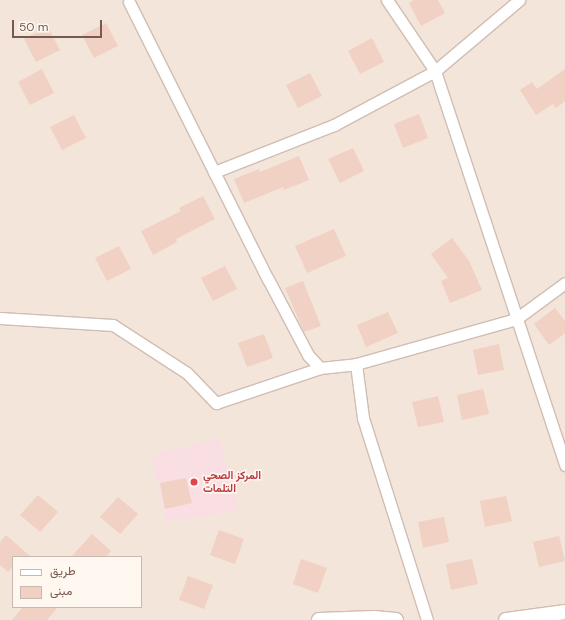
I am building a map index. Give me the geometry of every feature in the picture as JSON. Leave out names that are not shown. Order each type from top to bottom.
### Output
[{"type":"street","points":[[387,0],[435,71],[565,465]]},
{"type":"street","points":[[214,172],[334,125],[435,71],[519,0]]},
{"type":"street","points":[[129,2],[308,355],[320,368]]},
{"type":"street","points":[[0,318],[113,325],[187,373],[216,404],[320,368],[356,364],[516,319],[565,283]]},
{"type":"street","points":[[356,364],[364,418],[428,620]]},
{"type":"street","points":[[506,620],[565,612]]},
{"type":"street","points":[[319,620],[374,618],[396,620]]},
{"type":"shaded area","points":[[0,0],[565,0],[565,620],[0,620]]},
{"type":"shaded area","name":"المركز الصحي التلمات","points":[[219,438],[239,510],[166,523],[151,455]]},
{"type":"building","points":[[414,0],[438,0],[445,13],[421,26],[409,3]]},
{"type":"building","points":[[106,23],[118,46],[94,58],[82,35]]},
{"type":"building","points":[[48,27],[60,50],[36,62],[24,39]]},
{"type":"building","points":[[372,38],[384,62],[360,74],[348,51]]},
{"type":"building","points":[[42,69],[54,93],[30,105],[18,82]]},
{"type":"building","points":[[565,69],[565,101],[556,108],[553,104],[536,115],[520,90],[532,82],[537,89]]},
{"type":"building","points":[[310,73],[322,96],[298,108],[286,85]]},
{"type":"building","points":[[419,114],[428,138],[403,148],[394,124]]},
{"type":"building","points":[[74,115],[86,138],[62,150],[50,127]]},
{"type":"building","points":[[353,148],[364,171],[340,183],[328,159]]},
{"type":"building","points":[[299,156],[309,180],[284,190],[283,187],[244,203],[234,179],[259,169],[260,172]]},
{"type":"building","points":[[203,196],[215,219],[176,239],[177,242],[153,255],[141,231],[181,211],[179,208]]},
{"type":"building","points":[[334,229],[346,256],[307,273],[295,246]]},
{"type":"building","points":[[452,238],[469,261],[482,290],[450,303],[441,281],[448,278],[431,254]]},
{"type":"building","points":[[119,246],[131,269],[107,281],[95,258]]},
{"type":"building","points":[[225,266],[237,289],[213,301],[201,278]]},
{"type":"building","points":[[303,281],[321,326],[304,332],[285,288]]},
{"type":"building","points":[[555,308],[565,321],[565,333],[549,345],[534,324]]},
{"type":"building","points":[[388,312],[398,333],[366,347],[357,325]]},
{"type":"building","points":[[264,334],[273,358],[247,367],[238,343]]},
{"type":"building","points":[[499,344],[504,370],[478,375],[473,350]]},
{"type":"building","points":[[483,389],[489,414],[462,420],[457,395]]},
{"type":"building","points":[[438,396],[444,422],[418,427],[412,402]]},
{"type":"building","points":[[186,478],[192,503],[165,509],[160,483]]},
{"type":"building","points":[[38,495],[58,512],[40,532],[20,515]]},
{"type":"building","points":[[506,496],[512,521],[485,527],[480,501]]},
{"type":"building","points":[[118,497],[138,514],[120,534],[100,517]]},
{"type":"building","points":[[444,517],[449,542],[423,548],[418,522]]},
{"type":"building","points":[[219,530],[244,539],[235,564],[210,555]]},
{"type":"building","points":[[92,534],[111,551],[107,556],[72,556]]},
{"type":"building","points":[[6,535],[30,556],[12,556],[12,568],[8,572],[0,565],[0,542]]},
{"type":"building","points":[[559,536],[565,561],[539,567],[533,542]]},
{"type":"building","points":[[301,559],[327,568],[318,593],[293,584]]},
{"type":"building","points":[[472,559],[478,584],[451,590],[446,564]]},
{"type":"building","points":[[188,576],[213,585],[204,609],[179,600]]},
{"type":"building","points":[[22,608],[57,608],[47,620],[12,620]]},
{"type":"place","name":"المركز الصحي التلمات","points":[[194,482]]}]
